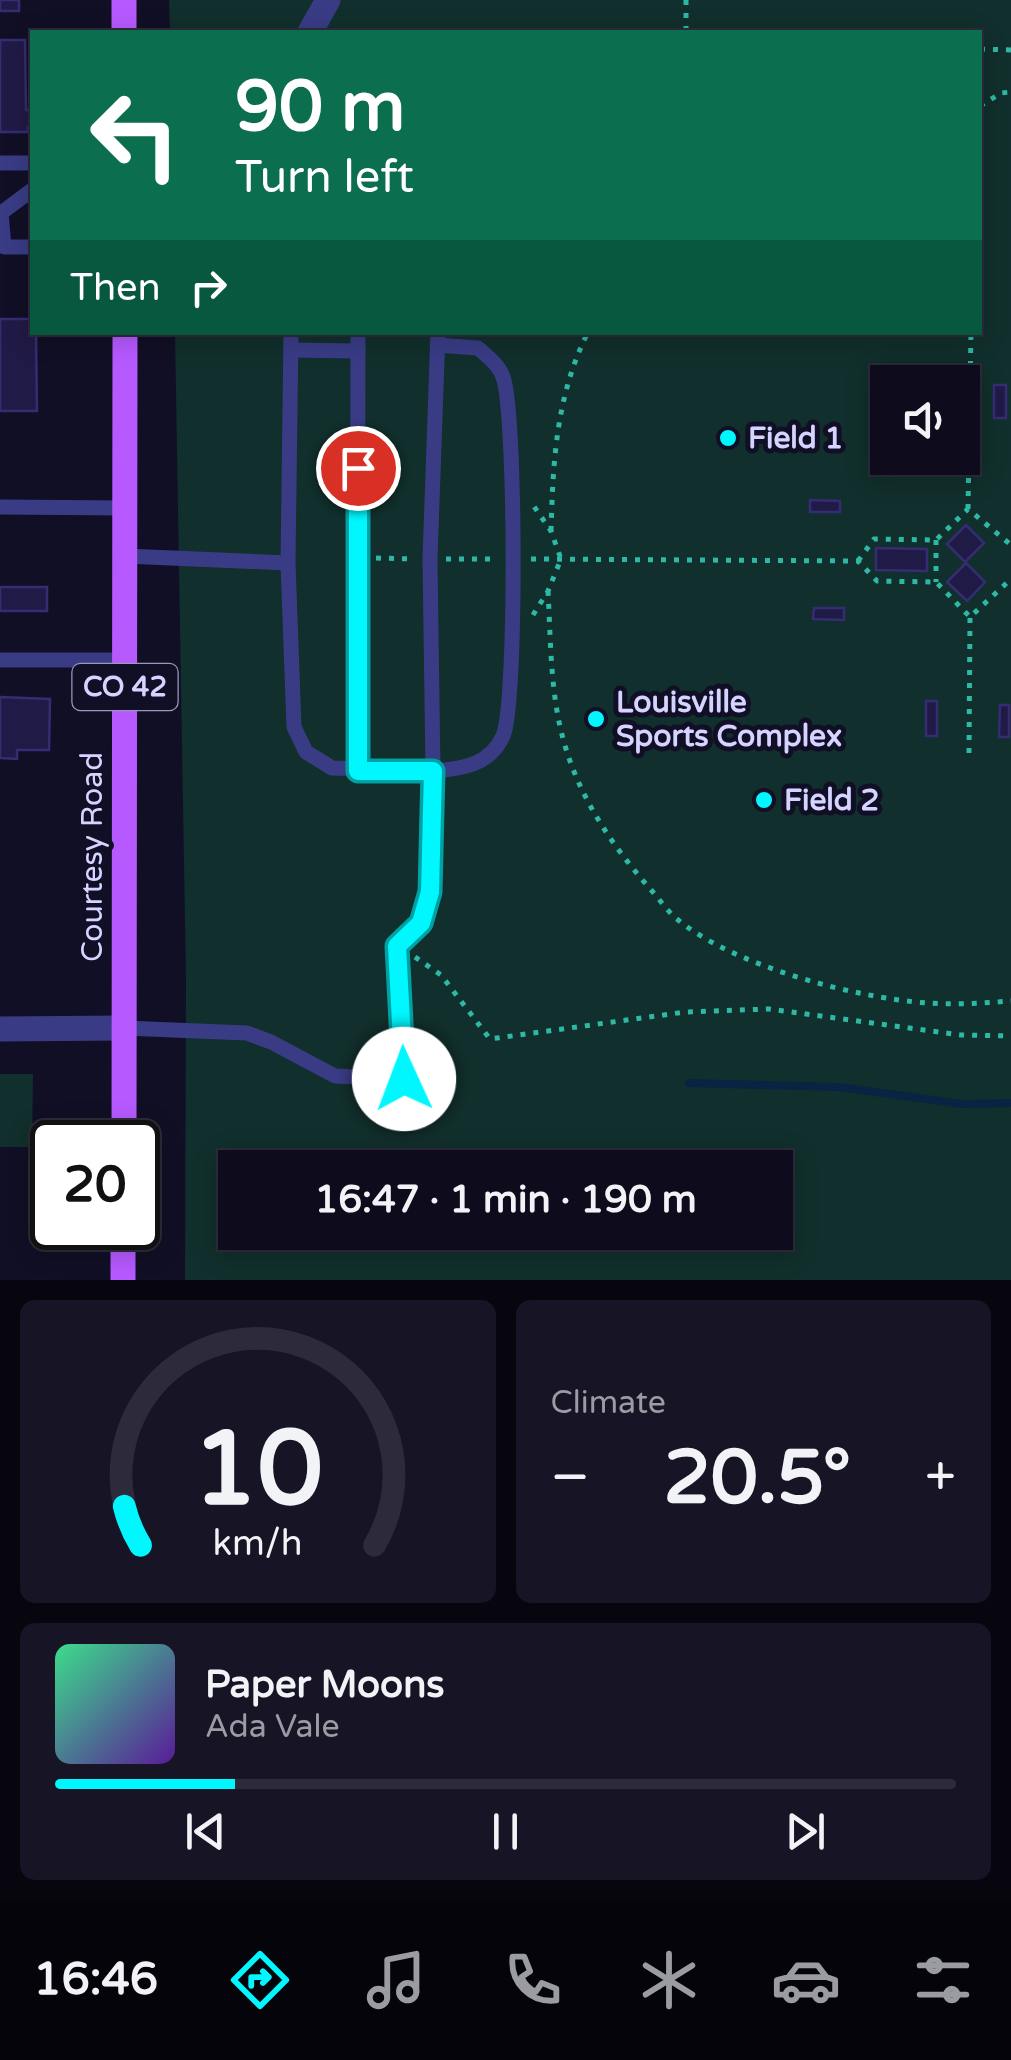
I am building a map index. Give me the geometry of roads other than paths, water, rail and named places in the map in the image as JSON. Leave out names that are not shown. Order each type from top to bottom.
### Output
[{"type":"main road","points":[[124,0],[124,30]]},
{"type":"main road","name":"Courtesy Road","points":[[124,1120],[125,335]]},
{"type":"main road","points":[[123,1250],[123,1280]]},
{"type":"street","points":[[311,30],[328,0]]},
{"type":"street","points":[[0,1029],[124,1028]]},
{"type":"lane","points":[[0,162],[30,163]]},
{"type":"lane","points":[[30,191],[1,213],[4,247],[30,247]]},
{"type":"lane","points":[[124,1028],[247,1033],[336,1076],[404,1079],[397,946],[421,923],[430,892],[433,771],[430,559],[438,339],[478,348],[503,376],[509,410],[512,558],[504,734],[490,755],[464,769],[433,771],[358,771],[332,768],[306,752],[294,727],[288,563],[291,335]]},
{"type":"lane","points":[[358,335],[358,771]]},
{"type":"lane","points":[[291,350],[358,351]]},
{"type":"lane","points":[[0,508],[125,508]]},
{"type":"lane","points":[[125,556],[288,563]]},
{"type":"lane","points":[[0,660],[125,660]]},
{"type":"waterway","points":[[689,1083],[839,1087],[962,1104],[1011,1103]]},
{"type":"place","name":"Field 1","points":[[728,438]]},
{"type":"place","name":"Louisville Sports Complex","points":[[596,719]]},
{"type":"place","name":"Field 2","points":[[764,800]]}]
